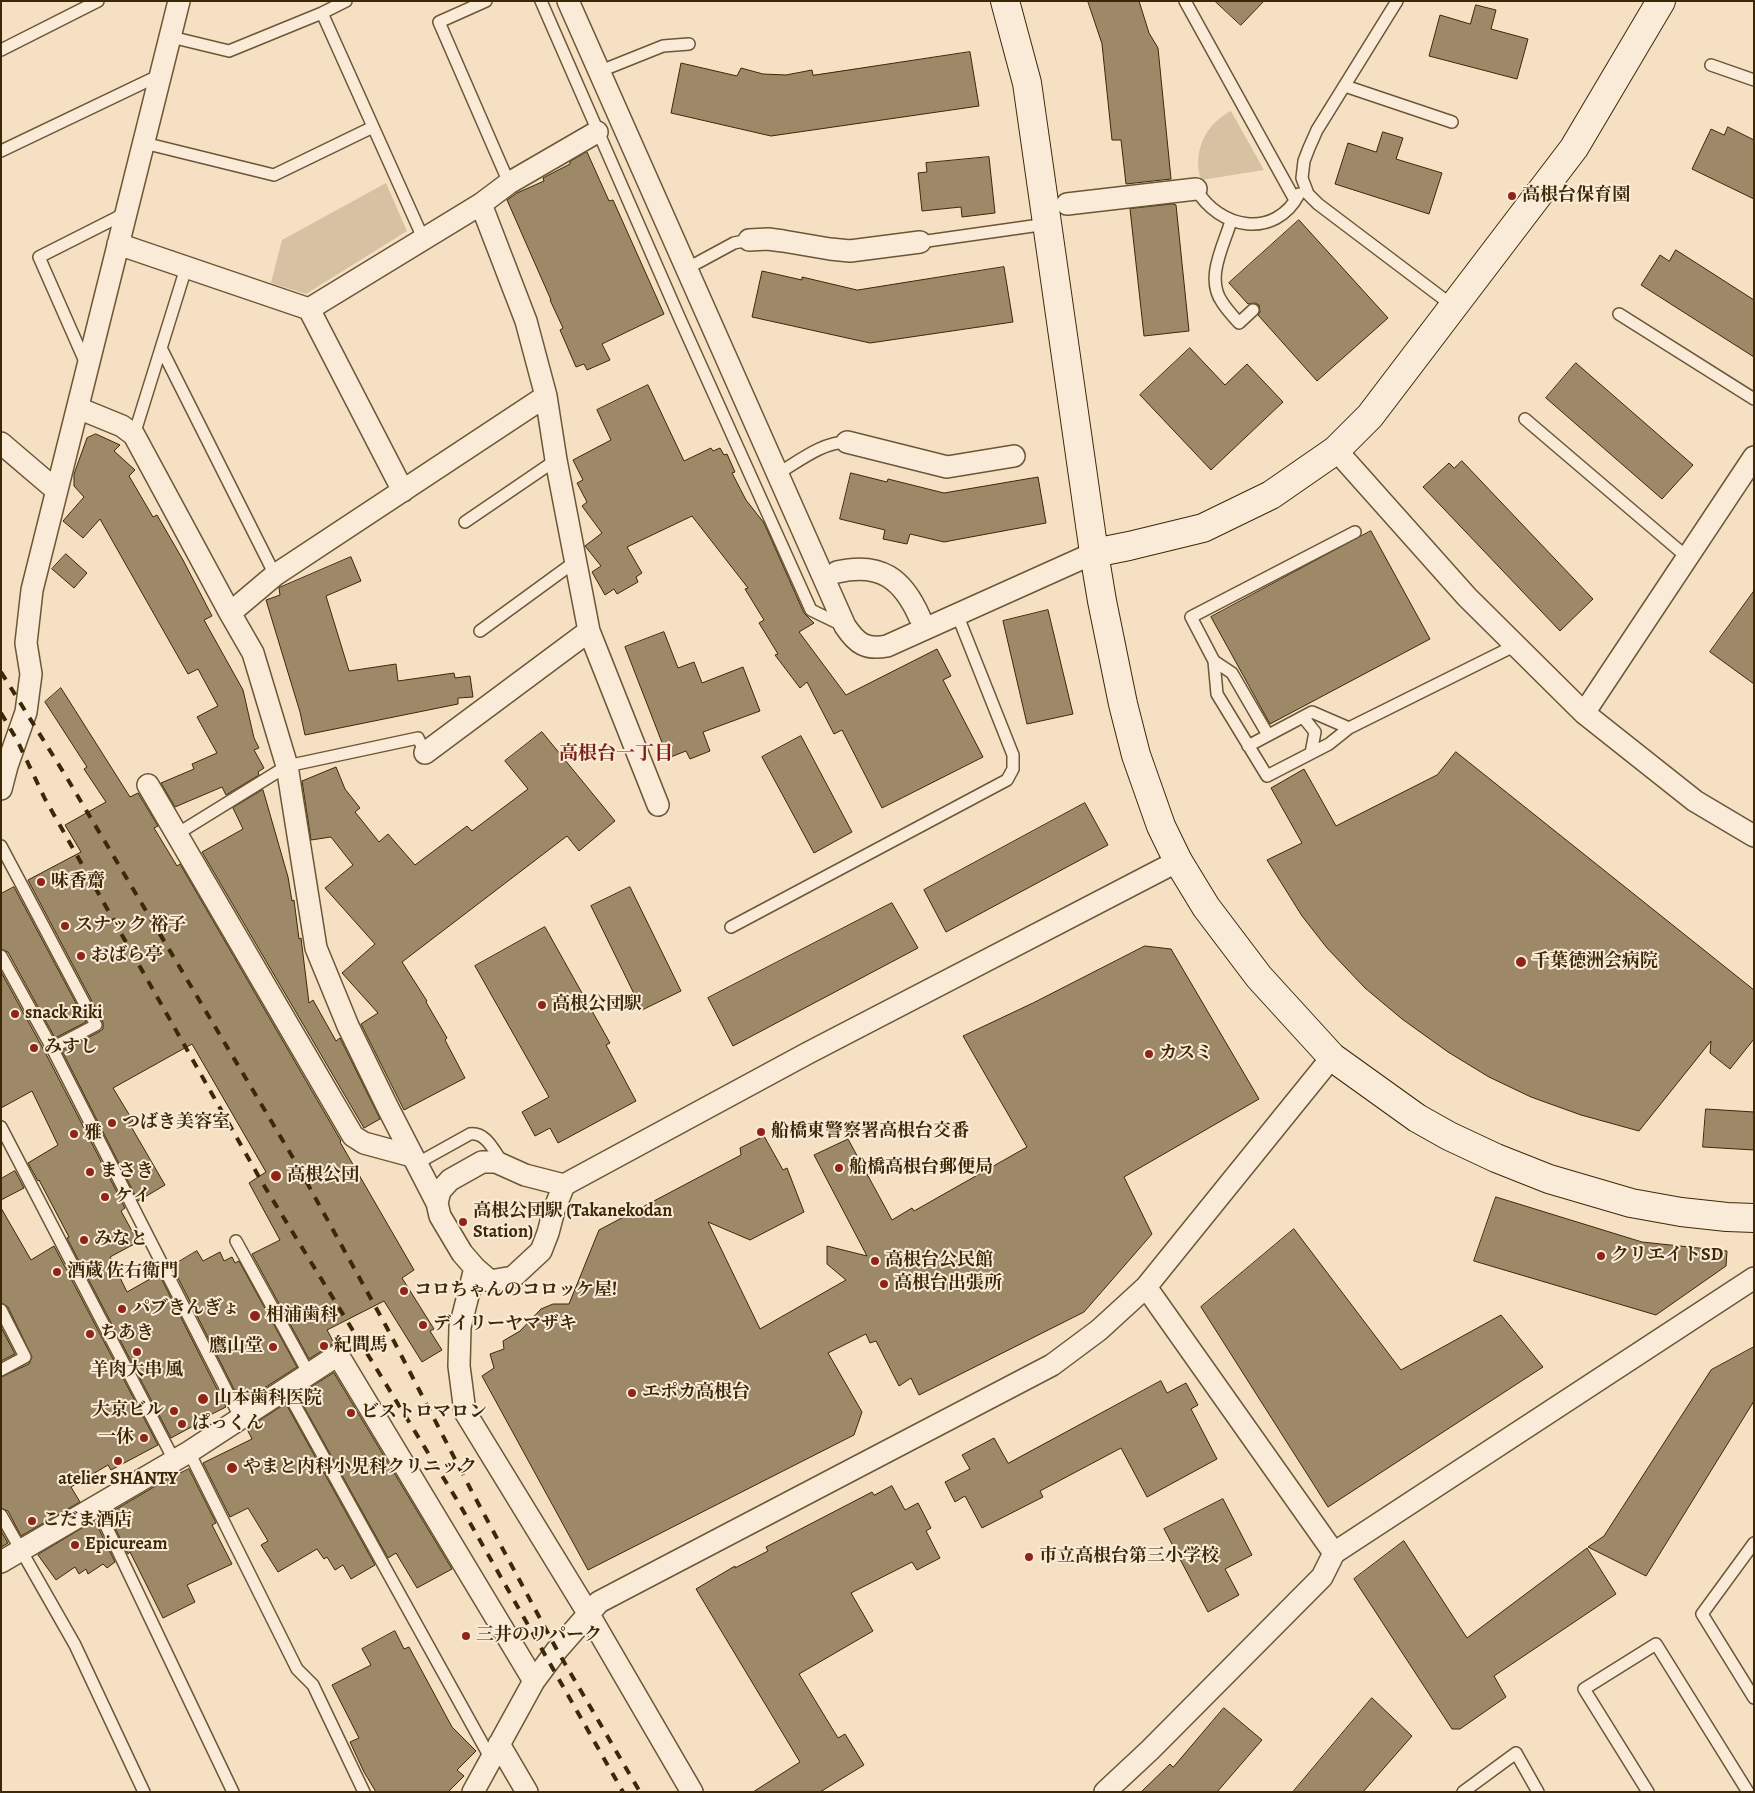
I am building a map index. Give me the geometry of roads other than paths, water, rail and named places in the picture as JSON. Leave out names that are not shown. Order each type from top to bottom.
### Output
[{"type":"street","points":[[1,789],[4,761],[26,712],[31,674],[26,643],[32,590],[179,1]]},
{"type":"street","points":[[568,1],[845,626],[853,638],[867,647],[876,648],[887,646],[1094,553],[1203,528],[1271,495],[1336,450],[1370,416],[1574,148],[1661,1]]},
{"type":"street","points":[[1005,1],[1027,83],[1094,553],[1118,676],[1136,755],[1161,826],[1178,861],[1206,907],[1259,977],[1332,1057],[1417,1118],[1457,1139],[1550,1179],[1631,1203],[1681,1212],[1754,1218]]},
{"type":"street","points":[[309,309],[481,204],[509,183],[597,132]]},
{"type":"street","points":[[1067,204],[1196,189]]},
{"type":"street","points":[[481,204],[526,321],[546,396],[556,460],[589,631],[658,806]]},
{"type":"street","points":[[749,240],[768,239],[830,250],[850,251],[920,242]]},
{"type":"street","points":[[118,244],[309,309],[403,491]]},
{"type":"street","points":[[230,613],[275,575],[546,396]]},
{"type":"street","points":[[78,408],[122,426],[134,434],[230,613],[254,653],[286,766],[316,948],[348,1026],[437,1203],[440,1216],[462,1252],[482,1275],[513,1277],[541,1251],[564,1185],[808,1053],[1178,861]]},
{"type":"street","points":[[847,442],[947,467],[1014,456]]},
{"type":"street","points":[[1,443],[56,490]]},
{"type":"street","points":[[1336,450],[1467,597],[1584,713],[1695,801],[1754,836]]},
{"type":"street","points":[[1584,713],[1688,558],[1751,469]]},
{"type":"street","points":[[837,572],[851,569],[881,572],[904,588],[920,618]]},
{"type":"street","points":[[425,753],[589,631]]},
{"type":"street","points":[[148,785],[353,1136],[364,1143],[414,1160]]},
{"type":"street","points":[[473,1792],[534,1681],[588,1613],[599,1602],[1052,1365],[1098,1330],[1146,1287],[1332,1057]]},
{"type":"street","points":[[437,1203],[440,1191],[450,1180],[482,1162],[496,1162],[525,1175],[564,1185]]},
{"type":"street","points":[[525,1175],[542,1191],[554,1210]]},
{"type":"street","points":[[482,1275],[466,1305],[460,1327],[459,1366],[465,1412],[588,1613],[692,1792]]},
{"type":"street","points":[[1106,1792],[1322,1577],[1334,1553],[1754,1278]]},
{"type":"street","points":[[1146,1287],[1334,1553]]},
{"type":"street","points":[[1,1562],[182,1456],[338,1355],[534,1681]]},
{"type":"street","points":[[495,1751],[526,1792]]},
{"type":"lane","points":[[1,50],[98,1]]},
{"type":"lane","points":[[170,37],[229,51],[322,13],[346,1]]},
{"type":"lane","points":[[486,1],[439,22],[509,183]]},
{"type":"lane","points":[[540,1],[811,610],[845,626]]},
{"type":"lane","points":[[1185,1],[1296,200]]},
{"type":"lane","points":[[1196,189],[1208,206],[1231,220],[1244,224],[1256,225],[1270,222],[1288,211],[1300,191],[1304,161],[1317,130],[1397,1]]},
{"type":"lane","points":[[322,13],[423,238]]},
{"type":"lane","points":[[598,72],[663,46],[689,44]]},
{"type":"lane","points":[[1711,65],[1754,80]]},
{"type":"lane","points":[[1,151],[160,75]]},
{"type":"lane","points":[[1345,86],[1452,122]]},
{"type":"lane","points":[[144,143],[274,176],[373,127]]},
{"type":"lane","points":[[1302,178],[1308,194],[1318,204],[1453,306]]},
{"type":"lane","points":[[87,366],[39,257],[126,213]]},
{"type":"lane","points":[[1231,220],[1216,269],[1215,285],[1220,301],[1239,323],[1254,310]]},
{"type":"lane","points":[[920,242],[1047,224]]},
{"type":"lane","points":[[686,269],[734,243],[749,240]]},
{"type":"lane","points":[[134,434],[186,268]]},
{"type":"lane","points":[[1619,314],[1754,399]]},
{"type":"lane","points":[[161,348],[275,575]]},
{"type":"lane","points":[[1525,419],[1688,558]]},
{"type":"lane","points":[[777,474],[826,446],[838,442],[847,442]]},
{"type":"lane","points":[[464,522],[556,460]]},
{"type":"lane","points":[[1355,532],[1191,617],[1214,661],[1217,694],[1267,776],[1329,744],[1349,728],[1516,645]]},
{"type":"lane","points":[[480,632],[576,562]]},
{"type":"lane","points":[[731,928],[1007,780],[1013,769],[1013,755],[956,614]]},
{"type":"lane","points":[[1214,661],[1232,673],[1268,735]]},
{"type":"lane","points":[[1248,746],[1312,712],[1349,728]]},
{"type":"lane","points":[[1303,717],[1315,732],[1311,753]]},
{"type":"lane","points":[[177,834],[286,766],[418,738],[425,753]]},
{"type":"lane","points":[[1,846],[96,1025],[52,1048]]},
{"type":"lane","points":[[1,956],[52,1048],[241,1419]]},
{"type":"lane","points":[[1,1127],[297,1669],[313,1685],[364,1792]]},
{"type":"lane","points":[[414,1160],[470,1134],[474,1134],[481,1135],[505,1166]]},
{"type":"lane","points":[[236,1241],[309,1374]]},
{"type":"lane","points":[[1,1310],[25,1357],[1,1370]]},
{"type":"lane","points":[[286,1389],[495,1751]]},
{"type":"lane","points":[[97,1507],[233,1792]]},
{"type":"lane","points":[[1,1515],[75,1645],[144,1792]]},
{"type":"lane","points":[[1754,1543],[1702,1614],[1754,1698]]},
{"type":"lane","points":[[1648,1792],[1584,1689],[1656,1644],[1748,1792]]},
{"type":"lane","points":[[1463,1792],[1516,1753],[1538,1792]]},
{"type":"railway","points":[[1,672],[67,778],[295,1161],[386,1326],[557,1650],[640,1792]]},
{"type":"railway","points":[[1,713],[17,740],[45,799],[263,1184],[457,1500],[623,1792]]},
{"type":"place","name":"高根台保育園","points":[[1512,196]]},
{"type":"place","name":"味香齋","points":[[41,882]]},
{"type":"place","name":"スナック 裕子","points":[[65,926]]},
{"type":"place","name":"おばら亭","points":[[81,956]]},
{"type":"place","name":"千葉徳洲会病院","points":[[1521,962]]},
{"type":"place","name":"高根公団駅","points":[[542,1005]]},
{"type":"place","name":"snack Riki","points":[[15,1014]]},
{"type":"place","name":"みすし","points":[[34,1048]]},
{"type":"place","name":"カスミ","points":[[1149,1054]]},
{"type":"place","name":"つばき美容室","points":[[112,1123]]},
{"type":"place","name":"船橋東警察署高根台交番","points":[[761,1132]]},
{"type":"place","name":"雅","points":[[74,1134]]},
{"type":"place","name":"船橋高根台郵便局","points":[[839,1168]]},
{"type":"place","name":"まさき","points":[[90,1172]]},
{"type":"place","name":"高根公団","points":[[276,1176]]},
{"type":"place","name":"ケイ","points":[[105,1197]]},
{"type":"place","name":"高根公団駅 (Takanekodan Station)","points":[[463,1222]]},
{"type":"place","name":"みなと","points":[[84,1240]]},
{"type":"place","name":"クリエイトSD","points":[[1601,1256]]},
{"type":"place","name":"高根台公民館","points":[[875,1261]]},
{"type":"place","name":"酒蔵 佐右衛門","points":[[57,1272]]},
{"type":"place","name":"高根台出張所","points":[[884,1284]]},
{"type":"place","name":"コロちゃんのコロッケ屋!","points":[[404,1291]]},
{"type":"place","name":"パブきんぎょ","points":[[122,1309]]},
{"type":"place","name":"相浦歯科","points":[[255,1316]]},
{"type":"place","name":"デイリーヤマザキ","points":[[423,1325]]},
{"type":"place","name":"ちあき","points":[[90,1334]]},
{"type":"place","name":"紀間馬","points":[[324,1346]]},
{"type":"place","name":"鷹山堂","points":[[273,1347]]},
{"type":"place","name":"羊肉大串 風","points":[[137,1352]]},
{"type":"place","name":"エポカ高根台","points":[[632,1393]]},
{"type":"place","name":"山本歯科医院","points":[[203,1399]]},
{"type":"place","name":"大京ビル","points":[[174,1411]]},
{"type":"place","name":"ビストロマロン","points":[[351,1413]]},
{"type":"place","name":"ぱっくん","points":[[182,1424]]},
{"type":"place","name":"一休","points":[[144,1438]]},
{"type":"place","name":"atelier SHANTY","points":[[118,1461]]},
{"type":"place","name":"やまと内科小児科クリニック","points":[[232,1468]]},
{"type":"place","name":"こだま酒店","points":[[32,1521]]},
{"type":"place","name":"Epicuream","points":[[75,1545]]},
{"type":"place","name":"市立高根台第三小学校","points":[[1029,1557]]},
{"type":"place","name":"三井のリパーク","points":[[466,1636]]},
{"type":"district","name":"高根台一丁目","points":[[616,754]]}]
